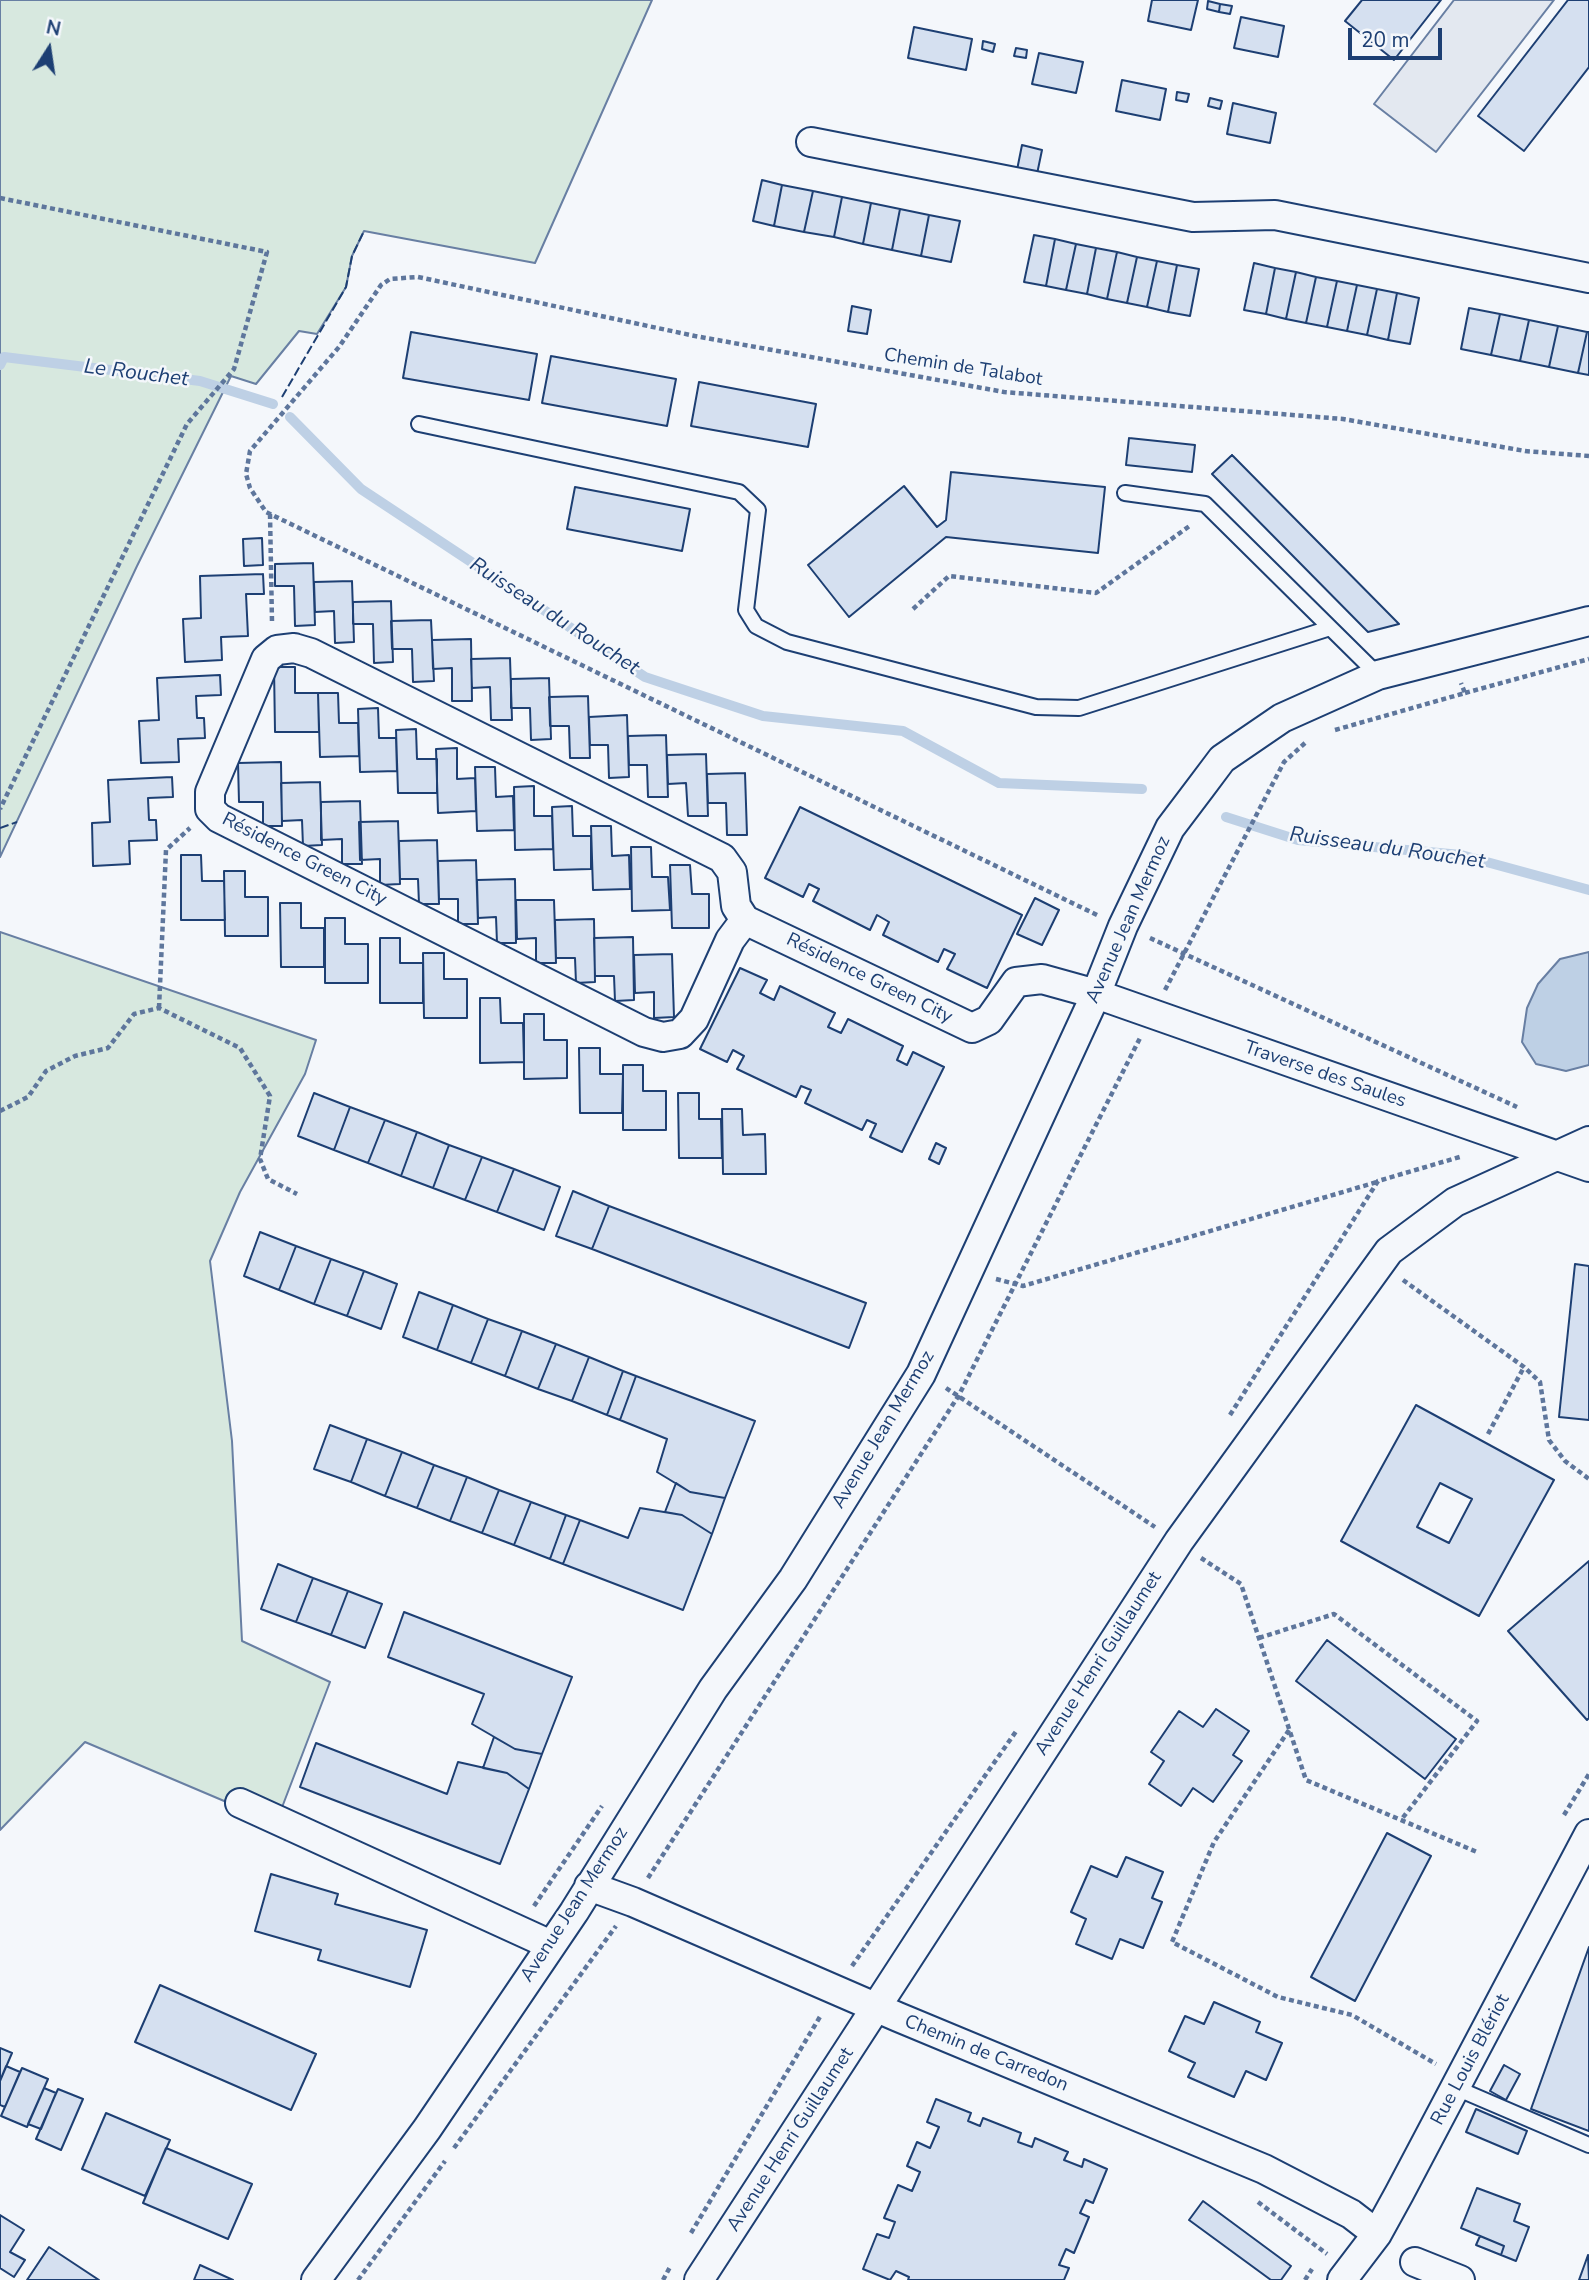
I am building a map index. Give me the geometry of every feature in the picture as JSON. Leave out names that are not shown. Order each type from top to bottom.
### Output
[{"type":"street","points":[[811,142],[1193,217],[1275,215],[1589,278]]},
{"type":"street","name":"Avenue Jean Mermoz","points":[[316,2280],[427,2129],[551,1945],[713,1689],[793,1579],[921,1374],[1096,994],[1123,926],[1170,828],[1200,787],[1222,759],[1282,718],[1378,675],[1589,621]]},
{"type":"street","points":[[277,650],[294,648],[312,653],[722,858],[732,872],[736,906],[746,920]]},
{"type":"street","name":"Résidence Green City","points":[[277,650],[265,659],[210,792],[210,809],[219,818],[644,1032],[663,1037],[680,1034],[694,1019],[730,940],[746,920],[972,1028],[989,1020],[1017,982],[1042,979],[1096,994]]},
{"type":"street","name":"Traverse des Saules","points":[[1096,994],[1589,1167]]},
{"type":"street","name":"Avenue Henri Guillaumet","points":[[699,2280],[877,2007],[1389,1251],[1455,1202],[1589,1141]]},
{"type":"street","points":[[240,1804],[551,1945]]},
{"type":"street","name":"Rue Louis Blériot","points":[[1342,2280],[1377,2234],[1589,1834]]},
{"type":"street","name":"Chemin de Carredon","points":[[589,1886],[634,1902],[835,1990],[1264,2169],[1351,2214],[1377,2234]]},
{"type":"street","points":[[1415,2262],[1460,2280]]},
{"type":"lane","points":[[419,424],[738,492],[758,510],[746,610],[756,626],[788,642],[1036,707],[1079,708],[1330,628]]},
{"type":"lane","points":[[1125,493],[1205,504],[1378,675]]},
{"type":"lane","points":[[1456,2088],[1589,2145]]},
{"type":"path","points":[[0,198],[267,252],[234,369],[187,424],[0,809]]},
{"type":"path","name":"Chemin de Talabot","points":[[270,514],[250,488],[246,474],[250,451],[339,347],[382,285],[390,279],[418,277],[695,336],[1004,392],[1343,419],[1525,451],[1589,456]]},
{"type":"path","points":[[913,609],[949,576],[1096,593],[1211,510]]},
{"type":"path","points":[[277,650],[272,632],[270,514],[1123,926],[1529,1113]]},
{"type":"path","points":[[1451,656],[1465,693]]},
{"type":"path","points":[[1333,731],[1589,659]]},
{"type":"path","points":[[358,2280],[634,1902],[959,1395],[1013,1284],[1259,808],[1284,762],[1308,739]]},
{"type":"path","points":[[159,1008],[166,850],[210,809]]},
{"type":"path","points":[[0,1111],[28,1097],[46,1071],[75,1056],[108,1048],[134,1014],[159,1008],[240,1048],[271,1096],[260,1158],[268,1178],[297,1194]]},
{"type":"path","points":[[970,1271],[1023,1286],[1378,1181]]},
{"type":"path","points":[[1396,1276],[1524,1367],[1540,1382],[1549,1440],[1565,1461],[1589,1479]]},
{"type":"path","points":[[1488,1434],[1524,1367]]},
{"type":"path","points":[[921,1374],[959,1395],[1241,1584],[1307,1780],[1478,1852]]},
{"type":"path","points":[[1259,1638],[1334,1615],[1477,1721],[1401,1820]]},
{"type":"path","points":[[1289,1729],[1214,1842],[1172,1942],[1278,1997],[1352,2015],[1436,2064]]},
{"type":"path","points":[[516,1931],[603,1803]]},
{"type":"path","points":[[684,2244],[835,1990]]},
{"type":"path","points":[[663,2280],[677,2256]]},
{"type":"shaded area","points":[[0,0],[652,0],[535,263],[364,231],[352,256],[346,287],[317,334],[299,331],[256,384],[231,376],[137,566],[0,857]]},
{"type":"shaded area","points":[[1454,0],[1554,0],[1436,152],[1374,104]]},
{"type":"shaded area","points":[[0,932],[316,1040],[305,1074],[240,1192],[210,1261],[232,1441],[242,1641],[330,1682],[276,1823],[85,1742],[0,1830]]},
{"type":"water","points":[[1589,952],[1589,1065],[1566,1071],[1536,1064],[1522,1042],[1527,1008],[1538,984],[1560,959]]},
{"type":"building","points":[[1152,0],[1198,0],[1191,30],[1148,21]]},
{"type":"building","points":[[1362,0],[1441,0],[1394,60],[1345,21]]},
{"type":"building","points":[[1568,0],[1589,0],[1589,67],[1524,151],[1478,116]]},
{"type":"building","points":[[1208,1],[1220,4],[1219,12],[1207,9]]},
{"type":"building","points":[[1220,4],[1232,6],[1230,14],[1219,12]]},
{"type":"building","points":[[1241,17],[1284,26],[1278,57],[1234,48]]},
{"type":"building","points":[[914,27],[972,39],[966,70],[908,58]]},
{"type":"building","points":[[983,41],[995,44],[993,52],[982,49]]},
{"type":"building","points":[[1016,48],[1027,50],[1026,58],[1014,56]]},
{"type":"building","points":[[1039,53],[1083,62],[1076,93],[1032,84]]},
{"type":"building","points":[[1122,80],[1166,89],[1160,120],[1116,111]]},
{"type":"building","points":[[1177,92],[1189,94],[1187,102],[1176,100]]},
{"type":"building","points":[[1210,98],[1222,101],[1220,109],[1208,106]]},
{"type":"building","points":[[1233,103],[1276,113],[1270,143],[1227,134]]},
{"type":"building","points":[[1022,145],[1042,150],[1037,174],[1017,170]]},
{"type":"building","points":[[762,180],[782,185],[774,226],[753,221]]},
{"type":"building","points":[[782,185],[813,191],[804,232],[774,226]]},
{"type":"building","points":[[813,191],[842,197],[834,237],[804,232]]},
{"type":"building","points":[[842,197],[871,203],[863,244],[834,237]]},
{"type":"building","points":[[871,203],[900,209],[892,250],[863,244]]},
{"type":"building","points":[[900,209],[929,215],[921,256],[892,250]]},
{"type":"building","points":[[929,215],[960,221],[951,262],[921,256]]},
{"type":"building","points":[[1034,235],[1055,239],[1046,286],[1024,282]]},
{"type":"building","points":[[1055,239],[1076,244],[1066,290],[1046,286]]},
{"type":"building","points":[[1076,244],[1096,248],[1087,294],[1066,290]]},
{"type":"building","points":[[1096,248],[1117,252],[1107,299],[1087,294]]},
{"type":"building","points":[[1117,252],[1137,257],[1127,303],[1107,299]]},
{"type":"building","points":[[1137,257],[1157,261],[1147,307],[1127,303]]},
{"type":"building","points":[[1157,261],[1177,265],[1168,312],[1147,307]]},
{"type":"building","points":[[1254,263],[1275,268],[1266,314],[1244,310]]},
{"type":"building","points":[[1177,265],[1199,269],[1190,316],[1168,312]]},
{"type":"building","points":[[1275,268],[1296,272],[1286,319],[1266,314]]},
{"type":"building","points":[[1296,272],[1316,277],[1306,323],[1286,319]]},
{"type":"building","points":[[1316,277],[1337,281],[1327,327],[1306,323]]},
{"type":"building","points":[[1337,281],[1357,285],[1347,331],[1327,327]]},
{"type":"building","points":[[1357,285],[1377,289],[1367,335],[1347,331]]},
{"type":"building","points":[[1377,289],[1397,293],[1388,340],[1367,335]]},
{"type":"building","points":[[1397,293],[1419,298],[1410,344],[1388,340]]},
{"type":"building","points":[[852,306],[871,310],[867,334],[848,331]]},
{"type":"building","points":[[1469,308],[1500,314],[1491,355],[1461,349]]},
{"type":"building","points":[[1500,314],[1529,320],[1520,361],[1491,355]]},
{"type":"building","points":[[1529,320],[1558,326],[1549,367],[1520,361]]},
{"type":"building","points":[[1558,326],[1587,332],[1578,373],[1549,367]]},
{"type":"building","points":[[411,332],[537,354],[529,400],[403,378]]},
{"type":"building","points":[[1589,332],[1589,375],[1578,373]]},
{"type":"building","points":[[551,356],[676,379],[667,426],[542,403]]},
{"type":"building","points":[[699,382],[816,404],[808,447],[691,426]]},
{"type":"building","points":[[1129,438],[1195,445],[1192,472],[1126,465]]},
{"type":"building","points":[[1232,455],[1399,624],[1368,632],[1212,474]]},
{"type":"building","points":[[951,472],[1105,487],[1098,553],[946,537],[849,617],[808,565],[904,486],[937,527],[946,520]]},
{"type":"building","points":[[575,487],[690,509],[682,551],[567,529]]},
{"type":"building","points":[[262,538],[263,565],[244,566],[243,539]]},
{"type":"building","points":[[313,563],[315,625],[295,626],[294,586],[275,586],[275,564]]},
{"type":"building","points":[[263,574],[264,594],[246,594],[248,636],[221,637],[222,660],[185,662],[183,619],[201,618],[200,576]]},
{"type":"building","points":[[352,581],[354,642],[335,643],[334,611],[315,612],[314,582]]},
{"type":"building","points":[[391,601],[393,662],[374,663],[373,624],[353,624],[353,602]]},
{"type":"building","points":[[431,620],[434,681],[413,682],[412,649],[392,649],[391,621]]},
{"type":"building","points":[[471,639],[472,701],[452,701],[452,668],[433,669],[432,640]]},
{"type":"building","points":[[510,658],[512,720],[491,720],[490,687],[472,688],[471,659]]},
{"type":"building","points":[[274,667],[295,667],[295,693],[318,693],[319,732],[275,732]]},
{"type":"building","points":[[220,675],[221,695],[196,696],[197,718],[204,718],[205,738],[178,739],[179,762],[141,763],[139,721],[159,720],[157,678]]},
{"type":"building","points":[[549,678],[551,739],[531,740],[530,708],[511,708],[511,679]]},
{"type":"building","points":[[318,693],[338,693],[339,723],[358,723],[359,756],[320,757]]},
{"type":"building","points":[[588,696],[590,758],[570,758],[569,726],[550,726],[549,697]]},
{"type":"building","points":[[378,708],[379,738],[396,738],[397,771],[360,772],[358,709]]},
{"type":"building","points":[[627,715],[629,777],[609,778],[608,745],[590,745],[589,717]]},
{"type":"building","points":[[416,729],[417,759],[437,759],[437,793],[398,793],[396,730]]},
{"type":"building","points":[[666,735],[668,797],[648,797],[647,765],[629,765],[628,736]]},
{"type":"building","points":[[457,748],[457,779],[475,778],[476,811],[438,813],[436,749]]},
{"type":"building","points":[[706,754],[708,816],[688,816],[686,783],[668,784],[667,755]]},
{"type":"building","points":[[281,762],[282,826],[263,826],[263,802],[239,802],[238,763]]},
{"type":"building","points":[[475,767],[495,767],[496,797],[513,796],[514,830],[477,831]]},
{"type":"building","points":[[745,773],[747,835],[727,835],[726,803],[708,803],[707,774]]},
{"type":"building","points":[[172,777],[173,797],[148,798],[149,820],[156,820],[157,840],[129,841],[130,864],[93,866],[92,823],[110,822],[108,780]]},
{"type":"building","points":[[320,782],[322,845],[303,846],[302,820],[282,821],[281,783]]},
{"type":"building","points":[[534,786],[534,816],[552,816],[553,849],[515,850],[514,787]]},
{"type":"building","points":[[360,801],[362,864],[342,864],[342,839],[321,840],[321,802]]},
{"type":"building","points":[[572,806],[573,836],[591,836],[591,869],[554,870],[552,807]]},
{"type":"building","points":[[800,807],[1022,915],[987,988],[947,969],[955,954],[944,949],[938,962],[883,935],[889,922],[877,915],[870,930],[813,901],[819,889],[809,884],[803,897],[765,878]]},
{"type":"building","points":[[398,821],[400,884],[380,885],[380,859],[360,860],[359,822]]},
{"type":"building","points":[[591,826],[611,826],[612,856],[629,855],[630,889],[593,890]]},
{"type":"building","points":[[437,840],[439,904],[419,904],[418,879],[400,879],[399,841]]},
{"type":"building","points":[[631,847],[651,847],[652,877],[668,877],[670,910],[632,911]]},
{"type":"building","points":[[181,855],[201,855],[202,881],[224,881],[225,920],[181,920]]},
{"type":"building","points":[[476,860],[478,924],[458,924],[458,899],[439,899],[438,861]]},
{"type":"building","points":[[670,865],[690,865],[692,894],[709,894],[709,928],[672,928]]},
{"type":"building","points":[[224,871],[245,871],[245,897],[268,897],[268,936],[225,936]]},
{"type":"building","points":[[515,879],[516,943],[497,943],[496,917],[478,918],[477,880]]},
{"type":"building","points":[[1035,898],[1059,910],[1042,945],[1017,934]]},
{"type":"building","points":[[516,900],[554,900],[556,963],[536,963],[536,938],[517,939]]},
{"type":"building","points":[[280,903],[301,903],[301,928],[324,928],[324,967],[281,967]]},
{"type":"building","points":[[325,918],[345,918],[345,944],[368,944],[368,983],[325,983]]},
{"type":"building","points":[[594,919],[595,982],[576,983],[575,958],[556,958],[555,920]]},
{"type":"building","points":[[633,937],[634,1000],[615,1001],[614,976],[595,976],[594,938]]},
{"type":"building","points":[[380,938],[400,938],[400,963],[423,963],[423,1003],[380,1003]]},
{"type":"building","points":[[423,953],[444,953],[444,979],[467,979],[467,1018],[424,1018]]},
{"type":"building","points":[[672,954],[674,1017],[654,1018],[654,992],[635,993],[634,955]]},
{"type":"building","points":[[740,968],[767,980],[760,993],[774,1000],[780,986],[835,1013],[828,1027],[841,1033],[848,1019],[903,1046],[897,1060],[907,1065],[913,1052],[944,1067],[902,1152],[870,1137],[876,1124],[867,1120],[862,1130],[805,1103],[811,1090],[801,1086],[796,1097],[737,1069],[744,1056],[733,1050],[727,1062],[700,1049]]},
{"type":"building","points":[[480,998],[500,998],[501,1023],[523,1023],[524,1062],[480,1063]]},
{"type":"building","points":[[524,1014],[544,1014],[544,1040],[567,1040],[567,1078],[524,1079]]},
{"type":"building","points":[[579,1048],[600,1048],[600,1074],[623,1074],[622,1113],[580,1113]]},
{"type":"building","points":[[623,1065],[643,1065],[643,1091],[666,1091],[666,1130],[623,1130]]},
{"type":"building","points":[[314,1093],[350,1107],[334,1150],[298,1136]]},
{"type":"building","points":[[678,1093],[699,1093],[699,1119],[721,1119],[722,1158],[679,1158]]},
{"type":"building","points":[[350,1107],[385,1120],[368,1163],[334,1150]]},
{"type":"building","points":[[722,1109],[742,1109],[743,1135],[765,1134],[766,1174],[723,1174]]},
{"type":"building","points":[[385,1120],[417,1132],[401,1176],[368,1163]]},
{"type":"building","points":[[417,1132],[449,1145],[433,1188],[401,1176]]},
{"type":"building","points":[[936,1143],[946,1148],[939,1164],[929,1159]]},
{"type":"building","points":[[449,1145],[482,1157],[465,1200],[433,1188]]},
{"type":"building","points":[[482,1157],[514,1169],[497,1212],[465,1200]]},
{"type":"building","points":[[514,1169],[560,1187],[544,1230],[497,1212]]},
{"type":"building","points":[[573,1191],[609,1206],[592,1249],[556,1236]]},
{"type":"building","points":[[609,1206],[866,1303],[849,1348],[592,1249]]},
{"type":"building","points":[[260,1232],[296,1246],[279,1290],[244,1276]]},
{"type":"building","points":[[296,1246],[331,1259],[314,1304],[279,1290]]},
{"type":"building","points":[[331,1259],[364,1271],[347,1316],[314,1304]]},
{"type":"building","points":[[1575,1264],[1589,1266],[1589,1420],[1559,1417]]},
{"type":"building","points":[[364,1271],[397,1284],[381,1329],[347,1316]]},
{"type":"building","points":[[419,1292],[453,1305],[437,1350],[403,1337]]},
{"type":"building","points":[[453,1305],[488,1319],[471,1363],[437,1350]]},
{"type":"building","points":[[488,1319],[522,1331],[505,1376],[471,1363]]},
{"type":"building","points":[[522,1331],[556,1344],[538,1389],[505,1376]]},
{"type":"building","points":[[556,1344],[589,1357],[572,1401],[538,1389]]},
{"type":"building","points":[[589,1357],[623,1371],[607,1415],[572,1401]]},
{"type":"building","points":[[623,1371],[636,1376],[620,1420],[607,1415]]},
{"type":"building","points":[[636,1376],[755,1421],[725,1498],[690,1492],[657,1472],[667,1439],[620,1420]]},
{"type":"building","points":[[1416,1405],[1554,1480],[1479,1616],[1341,1541]],"holes":[[[1440,1483],[1472,1499],[1449,1543],[1417,1527]]]},
{"type":"building","points":[[330,1425],[367,1439],[351,1482],[314,1469]]},
{"type":"building","points":[[367,1439],[402,1452],[385,1496],[351,1482]]},
{"type":"building","points":[[402,1452],[434,1465],[417,1508],[385,1496]]},
{"type":"building","points":[[434,1465],[467,1477],[450,1521],[417,1508]]},
{"type":"building","points":[[467,1477],[499,1490],[482,1533],[450,1521]]},
{"type":"building","points":[[676,1483],[690,1492],[725,1498],[712,1534],[682,1515],[665,1512]]},
{"type":"building","points":[[499,1490],[531,1502],[514,1545],[482,1533]]},
{"type":"building","points":[[531,1502],[566,1515],[550,1559],[514,1545]]},
{"type":"building","points":[[640,1508],[682,1515],[712,1534],[683,1610],[563,1564],[580,1520],[628,1538]]},
{"type":"building","points":[[566,1515],[580,1520],[563,1564],[550,1559]]},
{"type":"building","points":[[1589,1561],[1589,1718],[1587,1720],[1508,1631]]},
{"type":"building","points":[[278,1564],[313,1578],[296,1622],[261,1609]]},
{"type":"building","points":[[313,1578],[348,1591],[331,1635],[296,1622]]},
{"type":"building","points":[[348,1591],[382,1604],[365,1648],[331,1635]]},
{"type":"building","points":[[404,1612],[572,1677],[542,1754],[515,1749],[472,1724],[484,1694],[388,1657]]},
{"type":"building","points":[[1327,1640],[1456,1739],[1425,1779],[1296,1681]]},
{"type":"building","points":[[1216,1709],[1249,1731],[1233,1755],[1242,1761],[1213,1802],[1193,1788],[1181,1806],[1149,1784],[1164,1761],[1151,1752],[1179,1711],[1203,1727]]},
{"type":"building","points":[[494,1737],[515,1749],[542,1754],[529,1789],[507,1773],[483,1768]]},
{"type":"building","points":[[316,1743],[447,1794],[458,1762],[507,1773],[529,1789],[500,1864],[300,1787]]},
{"type":"building","points":[[1387,1833],[1431,1856],[1355,2001],[1311,1977]]},
{"type":"building","points":[[1126,1857],[1163,1872],[1152,1898],[1162,1902],[1143,1948],[1120,1939],[1112,1959],[1076,1944],[1086,1919],[1071,1912],[1091,1866],[1117,1877]]},
{"type":"building","points":[[271,1874],[338,1894],[335,1904],[427,1930],[410,1987],[318,1960],[321,1950],[255,1931]]},
{"type":"building","points":[[1589,1947],[1589,2131],[1531,2109]]},
{"type":"building","points":[[160,1985],[316,2054],[291,2110],[135,2042]]},
{"type":"building","points":[[1214,2002],[1260,2022],[1256,2032],[1282,2043],[1266,2080],[1246,2071],[1234,2097],[1188,2077],[1195,2063],[1169,2051],[1185,2016],[1204,2024]]},
{"type":"building","points":[[0,2048],[12,2053],[0,2081]]},
{"type":"building","points":[[1504,2065],[1520,2074],[1506,2100],[1490,2091]]},
{"type":"building","points":[[6,2066],[20,2072],[5,2107],[0,2105],[0,2081]]},
{"type":"building","points":[[22,2068],[48,2079],[27,2127],[1,2116]]},
{"type":"building","points":[[44,2088],[56,2093],[41,2129],[28,2124]]},
{"type":"building","points":[[58,2089],[83,2099],[61,2150],[36,2139]]},
{"type":"building","points":[[936,2099],[971,2113],[968,2121],[980,2126],[983,2118],[1021,2133],[1018,2142],[1032,2147],[1035,2138],[1068,2152],[1064,2160],[1082,2167],[1084,2159],[1107,2169],[1093,2203],[1086,2200],[1080,2213],[1089,2217],[1074,2253],[1066,2249],[1059,2265],[1069,2268],[1064,2280],[908,2280],[909,2277],[896,2271],[890,2280],[863,2269],[877,2234],[889,2238],[895,2222],[884,2218],[898,2185],[912,2191],[920,2172],[907,2166],[917,2142],[930,2148],[939,2127],[927,2122]]},
{"type":"building","points":[[1476,2109],[1527,2131],[1518,2154],[1466,2132]]},
{"type":"building","points":[[106,2113],[170,2140],[145,2196],[82,2169]]},
{"type":"building","points":[[166,2148],[252,2184],[228,2239],[143,2203]]},
{"type":"building","points":[[1477,2188],[1520,2204],[1514,2221],[1529,2227],[1516,2261],[1501,2255],[1504,2246],[1461,2228]]},
{"type":"building","points":[[1203,2201],[1291,2266],[1281,2280],[1271,2280],[1189,2220]]},
{"type":"building","points":[[0,2215],[24,2230],[10,2252],[25,2260],[14,2277],[0,2268]]},
{"type":"building","points":[[1480,2236],[1504,2246],[1501,2255],[1476,2245]]},
{"type":"building","points":[[49,2247],[99,2280],[27,2280]]},
{"type":"building","points":[[1588,2255],[1589,2280],[1579,2280]]},
{"type":"building","points":[[200,2265],[233,2280],[194,2280]]},
{"type":"waterway","name":"Le Rouchet","points":[[0,365],[4,357],[200,381],[273,404]]},
{"type":"waterway","name":"Ruisseau du Rouchet","points":[[290,417],[361,489],[645,677],[763,716],[903,731],[999,783],[1142,789]]},
{"type":"waterway","name":"Ruisseau du Rouchet","points":[[1226,817],[1298,840],[1461,855],[1589,890]]},
{"type":"fence","points":[[282,397],[346,287],[352,256],[364,231]]},
{"type":"fence","points":[[0,828],[17,822]]}]
